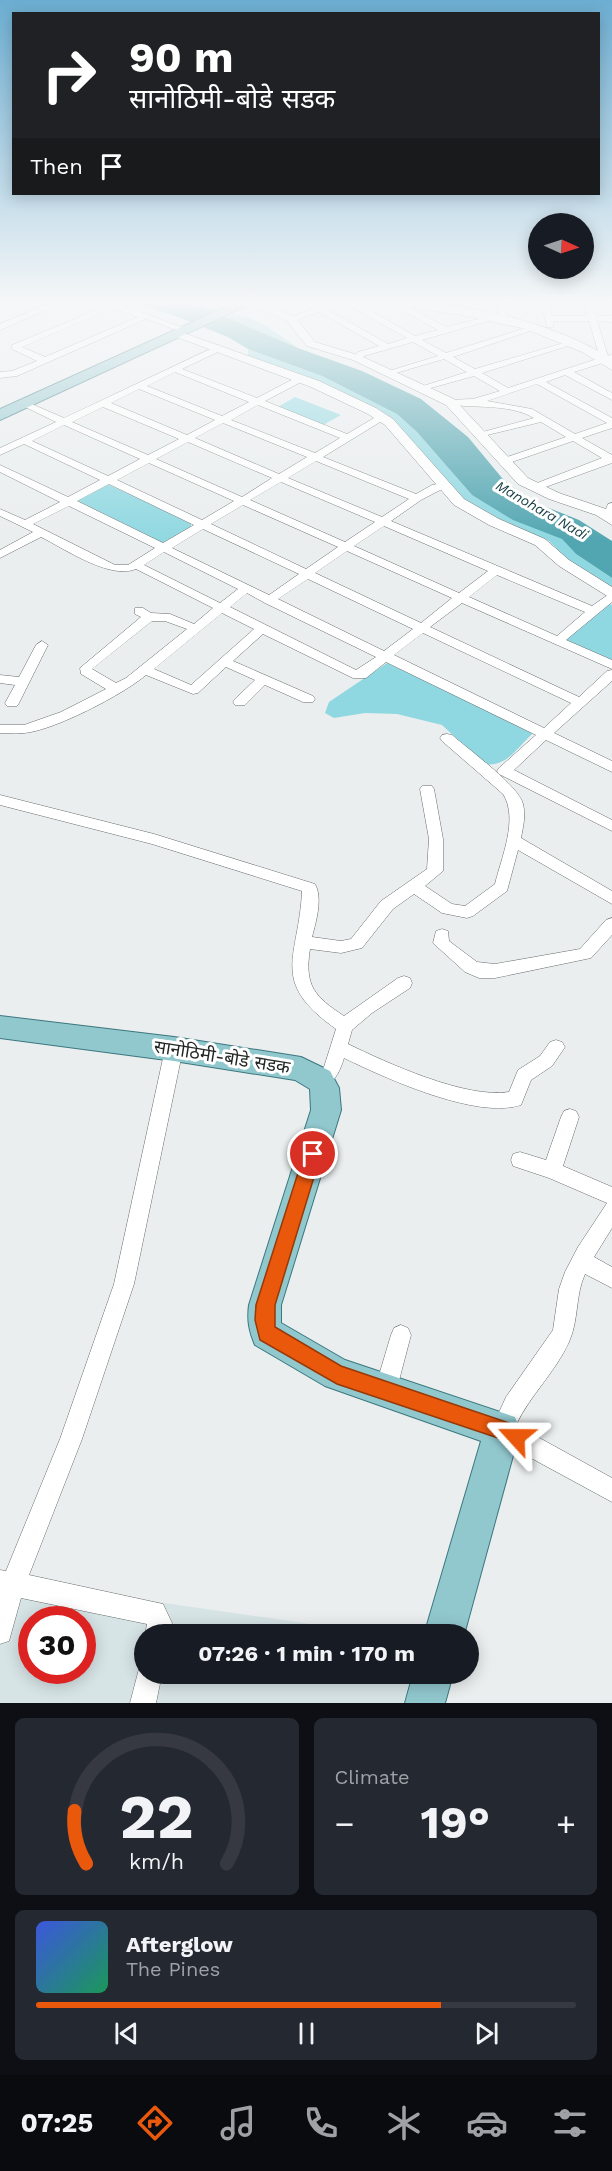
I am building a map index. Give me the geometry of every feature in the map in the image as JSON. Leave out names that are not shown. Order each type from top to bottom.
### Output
[{"type":"main road","points":[[0,415],[76,380]]},
{"type":"main road","name":"सानोठिमी-बोडे सडक","points":[[0,1027],[174,1049],[301,1069],[320,1080]]},
{"type":"main road","points":[[320,1080],[325,1088],[326,1110],[265,1305],[264,1320],[267,1333],[278,1342],[337,1374],[502,1430],[447,1624]]},
{"type":"main road","points":[[425,1703],[430,1684]]},
{"type":"street","points":[[0,452],[150,380]]},
{"type":"street","points":[[202,380],[347,437]]},
{"type":"street","points":[[24,525],[295,380]]},
{"type":"street","points":[[306,380],[382,417],[410,444],[443,486],[459,502],[547,546],[564,562],[612,595],[559,640]]},
{"type":"street","points":[[407,380],[450,402],[523,481],[611,514]]},
{"type":"street","points":[[423,388],[447,380]]},
{"type":"street","points":[[489,380],[507,391]]},
{"type":"street","points":[[582,380],[612,397]]},
{"type":"street","points":[[474,402],[538,381],[612,423]]},
{"type":"street","points":[[139,386],[417,498]]},
{"type":"street","points":[[450,402],[474,402],[516,407],[544,418],[612,458]]},
{"type":"street","points":[[103,403],[593,611]]},
{"type":"street","points":[[24,404],[612,665]]},
{"type":"street","points":[[0,512],[113,568],[121,569],[136,565],[382,417]]},
{"type":"street","points":[[482,435],[544,418]]},
{"type":"street","points":[[506,461],[612,423]]},
{"type":"street","points":[[25,441],[581,703]]},
{"type":"street","points":[[536,487],[612,458]]},
{"type":"street","points":[[0,468],[611,766]]},
{"type":"street","points":[[269,600],[417,498],[436,487],[443,486]]},
{"type":"street","points":[[0,555],[40,533]]},
{"type":"street","points":[[136,565],[353,674],[361,675],[496,570]]},
{"type":"street","points":[[0,729],[25,729],[66,715],[131,681],[246,588]]},
{"type":"street","points":[[115,688],[90,673],[86,668],[144,614],[166,617],[195,628]]},
{"type":"street","points":[[146,670],[193,690],[261,629]]},
{"type":"street","points":[[12,703],[42,645]]},
{"type":"street","points":[[224,661],[308,699]]},
{"type":"street","points":[[501,775],[612,674]]},
{"type":"street","points":[[0,679],[23,682]]},
{"type":"street","points":[[240,702],[263,680]]},
{"type":"street","points":[[447,738],[501,775],[612,826]]},
{"type":"street","points":[[413,886],[448,909],[467,912],[493,896],[502,887],[517,821],[516,803],[501,775]]},
{"type":"street","points":[[302,942],[341,947],[356,944],[387,905],[435,871],[436,839],[428,789]]},
{"type":"street","points":[[0,800],[154,839],[310,888],[298,969],[305,993],[317,1008],[345,1026]]},
{"type":"street","points":[[513,840],[612,898]]},
{"type":"street","points":[[442,935],[441,943],[471,967],[479,971],[495,971],[585,954],[612,924]]},
{"type":"street","points":[[320,1080],[331,1071],[345,1026],[366,1008],[404,983]]},
{"type":"street","points":[[339,1048],[373,1064],[433,1086],[485,1100],[508,1102],[515,1099],[524,1075],[546,1061],[556,1047]]},
{"type":"street","points":[[0,1632],[7,1583],[71,1439],[124,1284],[174,1049]]},
{"type":"street","points":[[552,1170],[570,1117]]},
{"type":"street","points":[[520,1160],[552,1170],[612,1196]]},
{"type":"street","points":[[612,1210],[596,1237],[587,1246],[570,1284],[567,1314],[554,1350],[515,1404],[502,1430],[612,1491]]},
{"type":"street","points":[[581,1262],[612,1278]]},
{"type":"street","points":[[385,1392],[401,1335]]},
{"type":"street","points":[[7,1583],[154,1613],[160,1624]]},
{"type":"street","points":[[143,1703],[147,1684]]},
{"type":"shaded area","points":[[300,380],[331,380],[397,414],[417,432],[472,495],[562,539],[576,554],[612,578],[612,589],[567,559],[549,541],[501,521],[464,500],[396,424]]},
{"type":"shaded area","points":[[295,397],[341,415],[323,425],[278,407]]},
{"type":"shaded area","points":[[107,484],[191,522],[191,527],[162,543],[77,501]]},
{"type":"shaded area","points":[[607,603],[612,605],[612,662],[564,640]]},
{"type":"shaded area","points":[[387,663],[531,731],[532,734],[505,760],[499,763],[484,764],[442,725],[397,714],[365,713],[334,718],[325,713],[329,702]]},
{"type":"shaded area","points":[[0,1579],[310,1624],[134,1624],[134,1684],[409,1684],[403,1703],[0,1703]]},
{"type":"water","name":"Manohara Nadi","points":[[331,380],[382,380],[421,399],[468,437],[502,478],[521,494],[534,502],[579,520],[612,541],[612,578],[576,554],[562,539],[513,520],[472,495],[417,432],[397,414]]},
{"type":"route","points":[[313,1154],[265,1305],[264,1320],[267,1333],[278,1342],[337,1374],[502,1430],[516,1437]]}]
